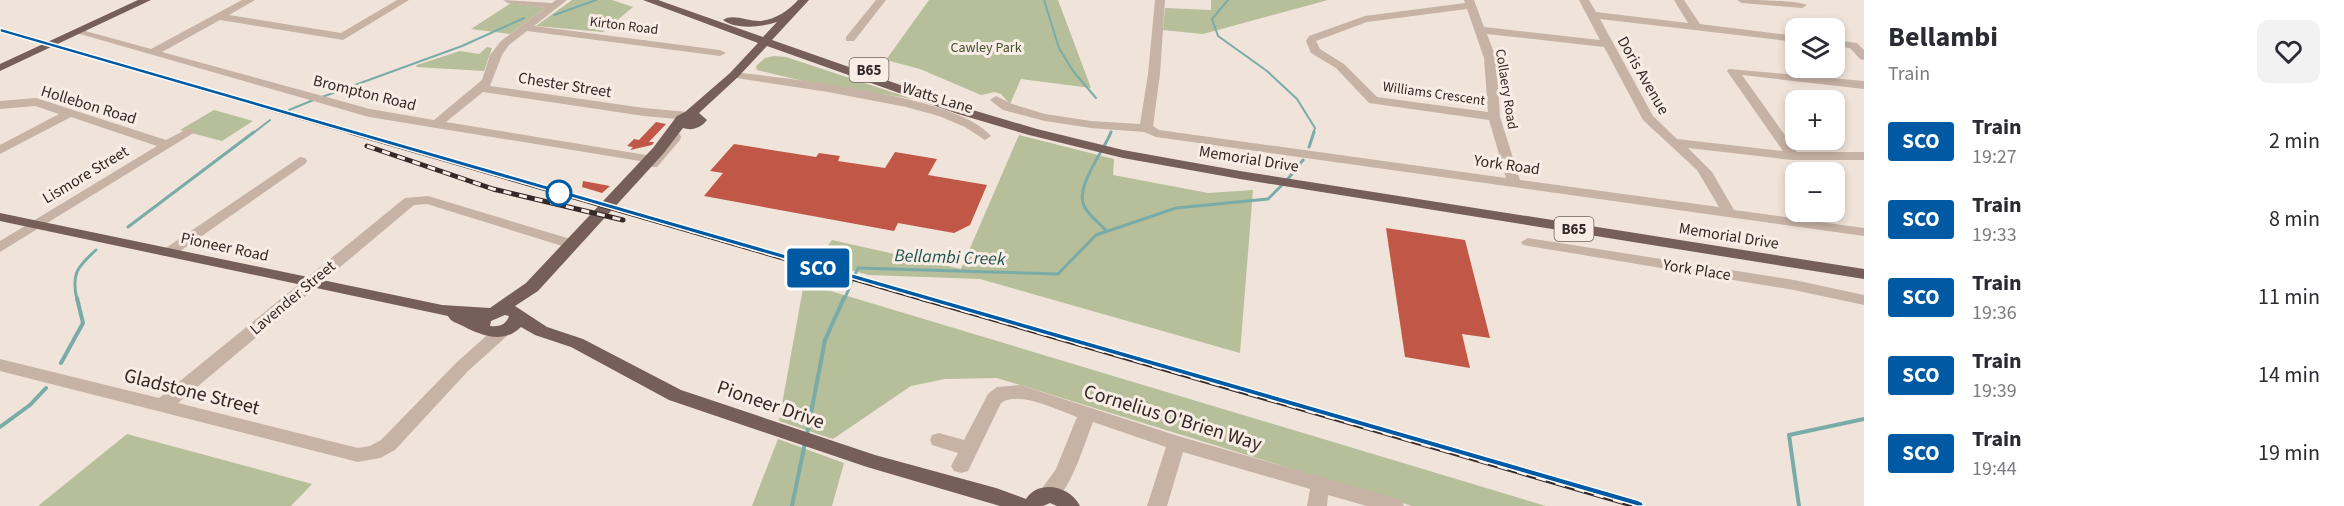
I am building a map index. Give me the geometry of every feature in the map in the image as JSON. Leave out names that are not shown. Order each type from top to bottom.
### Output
[{"type":"main road","points":[[0,68],[146,0]]},
{"type":"main road","name":"Memorial Drive","points":[[648,0],[1093,142]]},
{"type":"main road","name":"Memorial Drive","points":[[667,0],[722,19],[824,62],[962,111],[1125,150],[1272,176],[1858,268]]},
{"type":"main road","points":[[503,332],[514,325],[532,287],[654,155],[705,107],[804,0]]},
{"type":"main road","points":[[722,19],[766,24],[794,11]]},
{"type":"main road","points":[[738,71],[760,56],[778,52],[824,62]]},
{"type":"main road","points":[[654,155],[675,137],[689,120]]},
{"type":"main road","name":"Pioneer Road","points":[[0,217],[442,310],[509,309],[517,315]]},
{"type":"main road","points":[[481,328],[483,318],[532,287]]},
{"type":"main road","name":"Pioneer Road","points":[[442,310],[489,333],[503,332]]},
{"type":"main road","name":"Pioneer Drive","points":[[517,315],[540,331],[577,343],[675,395],[846,453],[996,496],[1045,502]]},
{"type":"main road","name":"Pioneer Drive","points":[[503,332],[540,331]]},
{"type":"street","points":[[154,52],[250,0]]},
{"type":"street","points":[[219,17],[344,37],[404,0]]},
{"type":"street","points":[[508,0],[558,3]]},
{"type":"street","points":[[850,39],[880,0]]},
{"type":"street","points":[[1146,128],[1154,74],[1160,0]]},
{"type":"street","name":"Doris Avenue","points":[[1584,0],[1647,117],[1656,129],[1690,155],[1705,171],[1729,213]]},
{"type":"street","points":[[1679,0],[1696,27]]},
{"type":"street","points":[[1743,0],[1802,5]]},
{"type":"street","name":"Collaery Road","points":[[1470,2],[1490,58],[1494,117],[1514,183]]},
{"type":"street","name":"Williams Crescent","points":[[1470,2],[1365,19],[1313,38],[1311,41],[1315,51],[1340,66],[1373,100],[1494,117]]},
{"type":"street","points":[[435,125],[482,88],[491,76],[499,50],[558,3]]},
{"type":"street","points":[[1592,15],[1785,38]]},
{"type":"street","name":"Kirton Road","points":[[525,28],[720,53]]},
{"type":"street","points":[[1480,30],[1607,44]]},
{"type":"street","name":"Brompton Road","points":[[78,32],[369,113],[435,125],[654,155]]},
{"type":"street","points":[[1845,44],[1852,45],[1864,57]]},
{"type":"street","name":"Watts Lane","points":[[738,71],[917,105],[971,123],[981,129],[985,136]]},
{"type":"street","points":[[1793,156],[1733,71],[1864,85]]},
{"type":"street","name":"Chester Street","points":[[482,88],[689,120]]},
{"type":"street","name":"York Road","points":[[996,100],[1009,109],[1028,114],[1146,128],[1156,133],[1864,232]]},
{"type":"street","name":"Hollebon Road","points":[[0,105],[36,102],[167,146]]},
{"type":"street","points":[[0,150],[70,113]]},
{"type":"street","name":"Lismore Street","points":[[0,246],[189,132]]},
{"type":"street","points":[[624,188],[647,170],[675,137]]},
{"type":"street","points":[[1672,142],[1834,159],[1864,156]]},
{"type":"street","points":[[168,253],[300,161]]},
{"type":"street","name":"Lavender Street","points":[[161,406],[406,202],[416,199],[428,200],[572,244]]},
{"type":"street","name":"York Place","points":[[1528,243],[1794,285],[1864,300]]},
{"type":"street","points":[[462,367],[481,328]]},
{"type":"street","points":[[462,367],[503,332]]},
{"type":"street","name":"Gladstone Street","points":[[0,365],[358,455],[373,453],[388,446],[462,367]]},
{"type":"street","name":"Cornelius O'Brien Way","points":[[939,440],[965,457],[994,399],[1003,392],[1020,391],[1176,443],[1394,506]]},
{"type":"street","points":[[1045,502],[1064,473],[1087,415]]},
{"type":"street","points":[[1157,506],[1176,443]]},
{"type":"street","points":[[1317,506],[1320,484]]},
{"type":"green space","points":[[572,0],[612,0],[633,7],[603,32],[536,26]]},
{"type":"green space","name":"Cawley Park","points":[[929,0],[1058,0],[1091,88],[1021,79],[1010,104],[1001,94],[994,92],[981,95],[920,69],[886,60]]},
{"type":"green space","points":[[1211,0],[1328,0],[1203,34],[1163,30],[1165,8],[1211,10]]},
{"type":"green space","points":[[511,3],[545,8],[510,34],[471,29]]},
{"type":"green space","points":[[487,47],[492,48],[484,71],[416,67],[460,51],[479,54]]},
{"type":"green space","points":[[786,57],[913,99],[803,81],[757,70],[756,66],[765,58]]},
{"type":"green space","points":[[214,110],[253,121],[222,141],[180,130]]},
{"type":"green space","points":[[1019,135],[1114,159],[1113,175],[1208,193],[1253,190],[1240,353],[980,279],[869,275],[839,267],[827,247],[832,240],[961,269]]},
{"type":"green space","points":[[804,283],[1546,506],[1412,506],[997,378],[945,379],[911,386],[833,439],[779,421]]},
{"type":"green space","points":[[127,434],[312,484],[291,506],[38,506]]},
{"type":"green space","points":[[778,439],[844,463],[832,506],[752,506]]},
{"type":"building","points":[[656,122],[666,124],[649,142],[654,142],[652,145],[630,150],[633,147],[627,146],[634,139],[639,140]]},
{"type":"building","points":[[734,144],[816,157],[819,153],[840,156],[838,161],[885,168],[895,152],[937,159],[928,175],[987,185],[970,225],[954,233],[898,223],[894,231],[704,196],[723,173],[710,171]]},
{"type":"building","points":[[583,181],[610,186],[602,193],[582,187]]},
{"type":"building","points":[[1386,228],[1465,240],[1490,338],[1462,334],[1470,368],[1405,357]]},
{"type":"waterway","points":[[554,15],[596,0]]},
{"type":"waterway","points":[[1044,0],[1059,48],[1073,71],[1096,98]]},
{"type":"waterway","points":[[1228,0],[1212,19],[1218,36],[1267,71],[1297,99],[1315,128],[1313,134]]},
{"type":"waterway","points":[[322,97],[462,46],[524,18]]},
{"type":"waterway","points":[[289,110],[316,99]]},
{"type":"waterway","points":[[252,134],[270,120]]},
{"type":"waterway","points":[[128,227],[254,132]]},
{"type":"waterway","points":[[1106,231],[1086,210],[1082,198],[1087,179],[1111,132]]},
{"type":"waterway","points":[[1309,147],[1314,132]]},
{"type":"waterway","points":[[1287,180],[1303,160]]},
{"type":"waterway","name":"Bellambi Creek","points":[[844,300],[858,268],[1058,274],[1096,235],[1176,208],[1268,199],[1282,185]]},
{"type":"waterway","points":[[77,300],[75,277],[80,266],[96,250]]},
{"type":"waterway","points":[[61,363],[83,323],[77,298]]},
{"type":"waterway","name":"Bellambi Creek","points":[[807,434],[825,340],[844,298]]},
{"type":"waterway","points":[[0,427],[30,405],[46,388]]},
{"type":"waterway","points":[[1799,506],[1789,435],[1864,419]]},
{"type":"waterway","name":"Bellambi Creek","points":[[792,506],[805,443]]},
{"type":"railway","points":[[0,30],[357,134]]},
{"type":"railway","points":[[351,132],[927,300]]},
{"type":"railway","points":[[367,146],[493,189],[623,220]]},
{"type":"railway","points":[[922,298],[1637,506]]},
{"type":"train","name":"SCO","points":[[0,30],[1637,506]]}]
